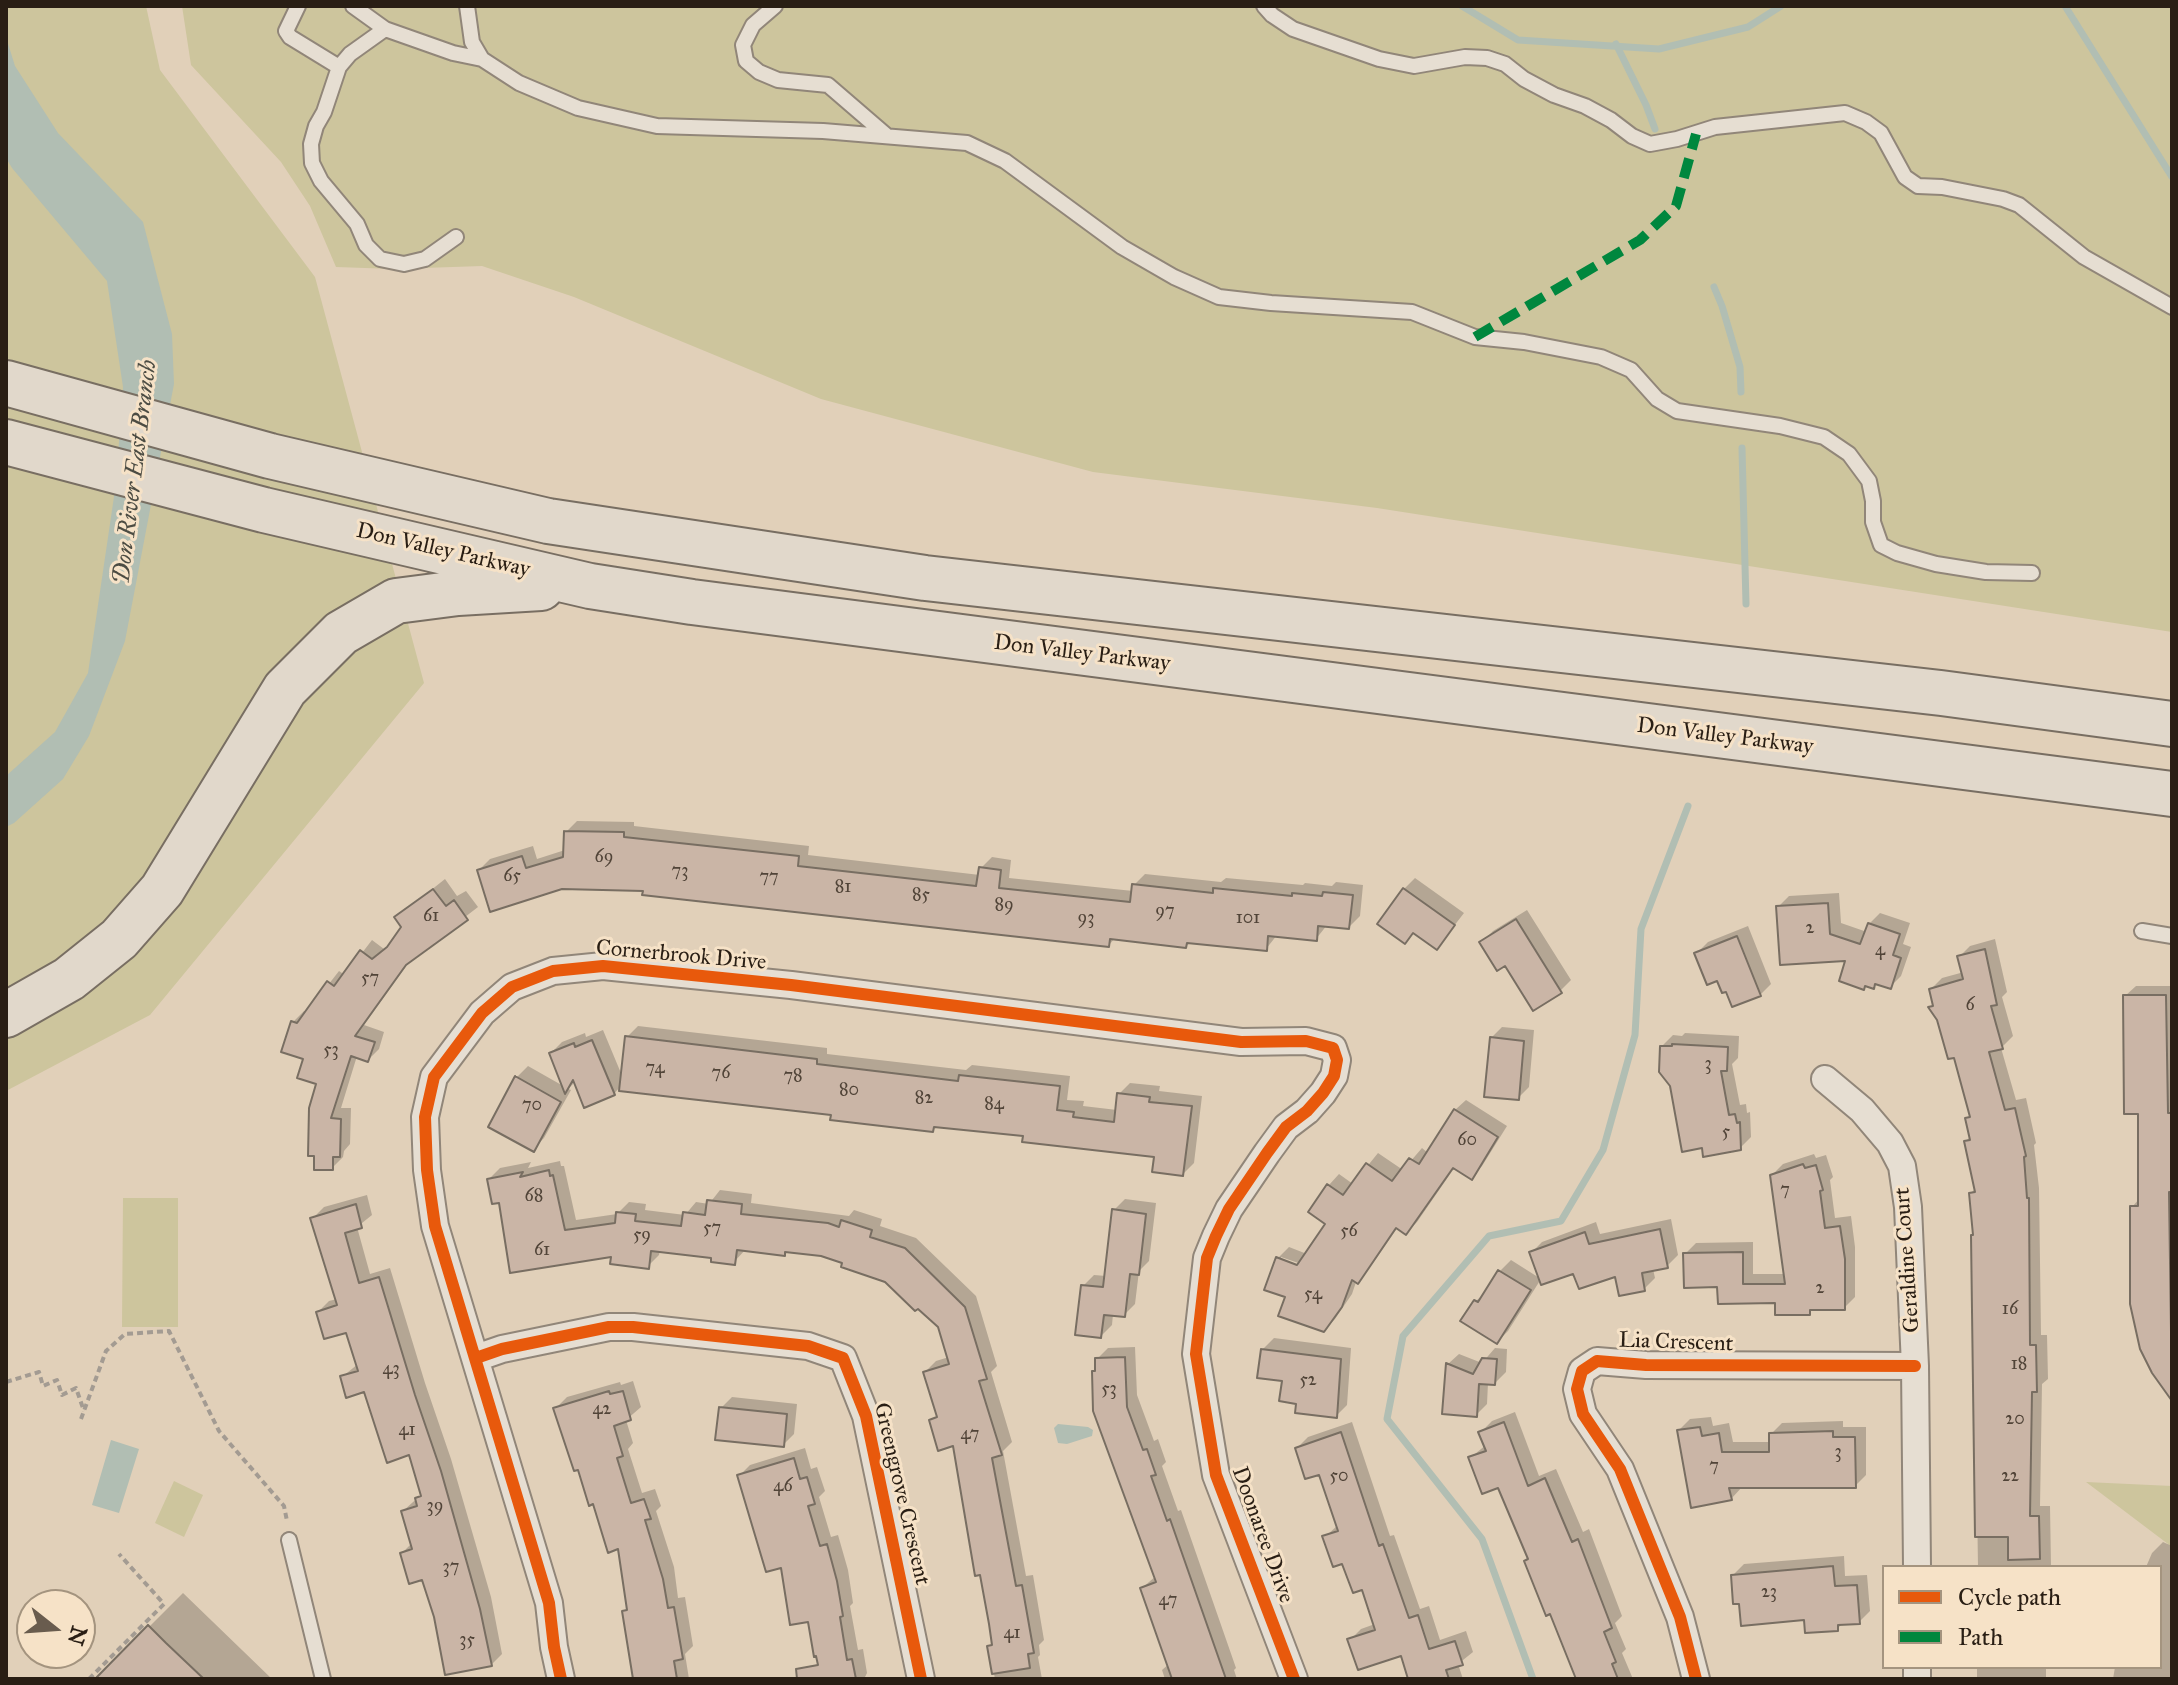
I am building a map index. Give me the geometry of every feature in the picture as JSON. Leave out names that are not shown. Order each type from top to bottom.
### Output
[{"type":"highway","points":[[6,357],[25,364],[67,402]]},
{"type":"highway","points":[[6,383],[270,456],[548,521],[925,578],[1941,693],[2172,724]]},
{"type":"highway","name":"Don Valley Parkway","points":[[12,444],[264,510],[590,586],[786,615],[2172,794]]},
{"type":"highway","points":[[6,1015],[69,979],[119,939],[162,890],[285,689],[341,633],[396,601],[458,593],[590,586]]},
{"type":"street","name":"Cornerbrook Drive","points":[[561,1679],[549,1603],[435,1226],[427,1170],[425,1117],[434,1077],[482,1013],[512,987],[553,971],[603,966],[791,985],[1241,1042],[1306,1041],[1333,1048],[1337,1060]]},
{"type":"street","name":"Doonaree Drive","points":[[1294,1679],[1216,1475],[1196,1354],[1207,1258],[1216,1236],[1229,1209],[1286,1127],[1323,1093],[1334,1076],[1337,1060]]},
{"type":"street","name":"Geraldine Court","points":[[1825,1079],[1862,1110],[1890,1143],[1902,1166],[1908,1207],[1915,1366],[1917,1565]]},
{"type":"street","name":"Greengrove Crescent","points":[[476,1358],[502,1349],[609,1327],[808,1346],[843,1358],[866,1416],[921,1679]]},
{"type":"street","name":"Lia Crescent","points":[[1696,1679],[1680,1617],[1620,1469],[1583,1414],[1577,1389],[1582,1371],[1597,1361],[1646,1365],[1915,1366]]},
{"type":"lane","points":[[298,6],[286,31],[290,37],[339,67]]},
{"type":"lane","points":[[353,6],[385,29],[453,53],[482,59],[519,83],[578,108],[657,126],[886,135],[967,143],[1005,161],[1122,247],[1174,277],[1219,297],[1412,312],[1475,337],[1524,342],[1601,357],[1631,370],[1657,399],[1677,411],[1780,426],[1824,437],[1849,454],[1869,481],[1873,522],[1881,545],[1936,564],[1986,572],[2032,573]]},
{"type":"lane","points":[[467,6],[472,42],[482,59]]},
{"type":"lane","points":[[775,6],[753,25],[743,45],[746,61],[759,72],[778,80],[828,85],[886,135]]},
{"type":"lane","points":[[1264,6],[1293,29],[1379,59],[1414,66],[1465,57],[1487,58],[1505,64],[1524,79],[1554,95],[1585,106],[1650,144],[1715,127],[1845,113],[1881,133],[1905,177],[1918,186],[1942,187],[2019,205],[2084,257],[2172,307]]},
{"type":"lane","points":[[385,29],[350,54],[339,67],[311,144],[312,163],[321,181],[357,224],[366,245],[380,259],[404,264],[425,259],[456,237]]},
{"type":"lane","points":[[2142,931],[2172,936]]},
{"type":"lane","points":[[289,1540],[323,1679]]},
{"type":"path","points":[[81,1419],[106,1351],[125,1334],[169,1331],[219,1431],[284,1506],[289,1540]]},
{"type":"path","points":[[6,1382],[39,1372],[43,1386],[57,1380],[62,1395],[76,1388],[84,1411]]},
{"type":"path","points":[[89,1679],[164,1604],[119,1554]]},
{"type":"shaded area","points":[[6,6],[146,6],[160,70],[315,277],[424,683],[150,1015],[6,1091]]},
{"type":"shaded area","points":[[182,6],[2172,6],[2172,632],[1377,508],[1093,472],[821,399],[574,297],[482,266],[336,267],[310,206],[281,162],[191,65]]},
{"type":"shaded area","points":[[123,1198],[178,1198],[178,1327],[122,1327]]},
{"type":"shaded area","points":[[174,1481],[203,1495],[184,1537],[155,1523]]},
{"type":"shaded area","points":[[2086,1482],[2172,1486],[2172,1547]]},
{"type":"water","name":"Don River East Branch","points":[[6,37],[15,66],[58,133],[143,222],[172,334],[174,384],[125,641],[89,736],[63,779],[6,827],[6,776],[55,732],[88,673],[116,483],[123,387],[107,281],[6,158]]},
{"type":"water","points":[[1058,1424],[1088,1427],[1093,1430],[1092,1436],[1067,1444],[1058,1443],[1054,1428]]},
{"type":"water","points":[[111,1440],[139,1449],[119,1513],[92,1505]]},
{"type":"building","points":[[564,831],[624,832],[624,837],[799,856],[798,866],[976,886],[979,867],[1001,870],[999,888],[1130,902],[1132,884],[1213,893],[1213,888],[1292,896],[1292,893],[1322,896],[1323,892],[1353,895],[1349,929],[1318,926],[1317,941],[1268,936],[1267,951],[1187,943],[1186,948],[1110,939],[1109,947],[642,895],[643,891],[562,889],[490,912],[477,870],[522,856],[526,868],[563,857]]},
{"type":"building","points":[[1403,888],[1455,925],[1437,950],[1413,933],[1405,944],[1377,924]]},
{"type":"building","points":[[433,889],[446,906],[454,900],[468,920],[406,965],[355,1036],[375,1042],[368,1062],[351,1056],[331,1118],[341,1119],[340,1157],[333,1157],[333,1170],[314,1170],[314,1156],[308,1156],[309,1108],[316,1084],[297,1078],[303,1059],[281,1052],[291,1021],[297,1023],[327,981],[334,986],[360,950],[372,959],[387,947],[401,927],[394,917]]},
{"type":"building","points":[[1828,903],[1830,934],[1860,944],[1868,923],[1900,934],[1893,955],[1901,958],[1891,989],[1875,984],[1874,989],[1865,986],[1864,990],[1839,981],[1845,961],[1780,965],[1776,906]]},
{"type":"building","points":[[1516,919],[1562,993],[1533,1011],[1505,966],[1497,971],[1479,942]]},
{"type":"building","points":[[1737,936],[1761,996],[1732,1007],[1717,981],[1707,985],[1694,953]]},
{"type":"building","points":[[1985,949],[1997,1005],[1991,1006],[2003,1049],[1989,1052],[2005,1110],[2015,1108],[2026,1156],[2030,1345],[2036,1345],[2037,1392],[2032,1392],[2030,1516],[2039,1516],[2040,1559],[2008,1560],[2008,1537],[1975,1537],[1973,1235],[1969,1193],[1975,1192],[1964,1141],[1970,1140],[1965,1118],[1970,1117],[1954,1058],[1948,1059],[1937,1020],[1928,1007],[1933,1006],[1929,989],[1963,979],[1957,956]]},
{"type":"building","points":[[2123,995],[2166,995],[2168,1113],[2172,1113],[2172,1192],[2169,1192],[2172,1401],[2140,1349],[2130,1304],[2130,1206],[2138,1206],[2138,1114],[2124,1114]]},
{"type":"building","points":[[625,1036],[817,1059],[817,1064],[958,1081],[959,1075],[1060,1086],[1057,1110],[1074,1112],[1073,1117],[1114,1122],[1117,1093],[1150,1097],[1149,1102],[1192,1106],[1183,1176],[1152,1172],[1154,1157],[1022,1142],[1023,1136],[934,1127],[933,1132],[830,1120],[831,1115],[619,1091]]},
{"type":"building","points":[[1490,1037],[1524,1041],[1519,1100],[1484,1097]]},
{"type":"building","points":[[592,1040],[615,1095],[584,1108],[573,1080],[565,1094],[549,1053]]},
{"type":"building","points":[[1660,1046],[1728,1047],[1727,1071],[1721,1071],[1729,1115],[1735,1114],[1737,1123],[1740,1122],[1741,1150],[1703,1157],[1702,1148],[1682,1152],[1670,1086],[1659,1072]]},
{"type":"building","points":[[515,1076],[561,1102],[534,1152],[488,1127]]},
{"type":"building","points":[[1454,1109],[1498,1137],[1472,1180],[1453,1168],[1406,1235],[1396,1228],[1358,1284],[1352,1280],[1342,1307],[1324,1332],[1278,1316],[1285,1297],[1264,1290],[1276,1257],[1297,1265],[1325,1224],[1308,1212],[1327,1184],[1343,1195],[1366,1163],[1392,1181],[1409,1158],[1419,1164]]},
{"type":"building","points":[[1803,1164],[1805,1168],[1816,1165],[1823,1190],[1820,1191],[1825,1228],[1840,1226],[1845,1259],[1845,1310],[1810,1310],[1810,1315],[1775,1315],[1775,1303],[1718,1304],[1717,1287],[1684,1288],[1683,1253],[1743,1252],[1743,1284],[1785,1284],[1770,1175]]},
{"type":"building","points":[[549,1170],[550,1176],[553,1175],[565,1230],[615,1223],[616,1212],[636,1214],[635,1221],[681,1226],[683,1212],[705,1215],[707,1200],[742,1204],[741,1214],[828,1223],[839,1227],[841,1220],[872,1230],[870,1237],[905,1248],[965,1307],[987,1379],[979,1381],[1002,1455],[992,1458],[1016,1586],[1022,1585],[1034,1653],[1028,1654],[1030,1668],[992,1674],[987,1646],[992,1645],[989,1624],[980,1575],[975,1576],[953,1446],[938,1451],[929,1420],[937,1417],[923,1372],[949,1364],[938,1327],[918,1309],[915,1311],[885,1282],[841,1267],[842,1263],[821,1256],[785,1252],[785,1256],[737,1250],[735,1265],[711,1262],[711,1258],[651,1251],[649,1269],[610,1264],[611,1257],[510,1273],[499,1203],[492,1204],[487,1179],[523,1172],[520,1177]]},
{"type":"building","points":[[356,1204],[362,1228],[345,1233],[359,1283],[379,1277],[441,1471],[480,1609],[492,1666],[445,1675],[434,1617],[422,1580],[409,1584],[400,1553],[412,1549],[401,1511],[417,1506],[415,1498],[421,1496],[409,1455],[387,1463],[364,1392],[346,1398],[340,1376],[358,1371],[346,1333],[324,1339],[316,1312],[337,1305],[310,1218]]},
{"type":"building","points":[[1112,1209],[1146,1214],[1139,1275],[1130,1274],[1125,1317],[1104,1315],[1101,1338],[1075,1335],[1081,1285],[1103,1287]]},
{"type":"building","points":[[1660,1229],[1668,1268],[1642,1273],[1645,1291],[1619,1296],[1615,1277],[1579,1289],[1573,1274],[1541,1285],[1529,1252],[1585,1232],[1589,1244]]},
{"type":"building","points":[[1498,1270],[1531,1290],[1497,1344],[1460,1321],[1474,1300],[1478,1302]]},
{"type":"building","points":[[1261,1349],[1341,1359],[1337,1418],[1295,1413],[1296,1404],[1279,1401],[1282,1381],[1257,1378]]},
{"type":"building","points":[[1125,1357],[1127,1407],[1143,1450],[1147,1449],[1156,1475],[1151,1476],[1167,1521],[1170,1519],[1226,1679],[1172,1679],[1140,1588],[1156,1582],[1093,1411],[1092,1371],[1095,1371],[1095,1358]]},
{"type":"building","points":[[1482,1358],[1497,1359],[1495,1385],[1479,1384],[1477,1417],[1442,1414],[1446,1363],[1473,1374]]},
{"type":"building","points":[[609,1391],[610,1394],[623,1391],[631,1420],[614,1426],[623,1456],[617,1458],[631,1503],[644,1499],[651,1519],[645,1520],[663,1579],[668,1608],[674,1607],[683,1659],[674,1661],[677,1679],[633,1679],[622,1611],[627,1610],[618,1549],[608,1553],[593,1504],[589,1506],[578,1470],[574,1471],[553,1408]]},
{"type":"building","points":[[719,1407],[787,1414],[784,1447],[715,1440]]},
{"type":"building","points":[[1504,1422],[1528,1486],[1545,1478],[1572,1542],[1578,1539],[1612,1628],[1604,1632],[1616,1662],[1612,1664],[1618,1679],[1576,1679],[1550,1614],[1546,1616],[1524,1561],[1528,1559],[1498,1488],[1482,1494],[1468,1457],[1486,1451],[1478,1432]]},
{"type":"building","points":[[1700,1427],[1702,1436],[1719,1433],[1722,1452],[1769,1452],[1769,1433],[1833,1431],[1833,1437],[1855,1437],[1856,1488],[1729,1488],[1732,1500],[1691,1508],[1677,1430]]},
{"type":"building","points":[[1341,1432],[1379,1546],[1383,1544],[1409,1618],[1418,1615],[1429,1649],[1455,1641],[1463,1665],[1446,1670],[1449,1679],[1408,1679],[1401,1656],[1358,1670],[1347,1639],[1375,1630],[1362,1590],[1353,1593],[1342,1564],[1333,1567],[1322,1536],[1338,1531],[1319,1475],[1305,1479],[1295,1448]]},
{"type":"building","points":[[794,1458],[800,1479],[807,1477],[815,1504],[808,1506],[820,1546],[827,1544],[837,1581],[847,1660],[852,1659],[856,1679],[797,1679],[796,1669],[818,1665],[808,1622],[790,1625],[781,1568],[766,1572],[737,1475]]},
{"type":"building","points":[[1833,1566],[1835,1586],[1857,1585],[1860,1624],[1838,1625],[1838,1631],[1805,1633],[1804,1620],[1741,1626],[1739,1604],[1733,1604],[1731,1575]]},
{"type":"building","points":[[148,1625],[166,1643],[204,1679],[95,1679]]},
{"type":"waterway","points":[[1462,6],[1518,40],[1659,49],[1748,27],[1781,6]]},
{"type":"waterway","points":[[2065,6],[2172,177]]},
{"type":"waterway","points":[[1616,44],[1655,129]]},
{"type":"waterway","points":[[1714,287],[1740,367],[1741,392]]},
{"type":"waterway","points":[[1742,448],[1746,604]]},
{"type":"waterway","points":[[1533,1679],[1482,1539],[1387,1419],[1403,1336],[1489,1236],[1561,1221],[1603,1150],[1635,1035],[1641,929],[1688,806]]},
{"type":"marked path","points":[[1475,337],[1640,240],[1676,206],[1696,134]]},
{"type":"cycle path","points":[[561,1679],[549,1603],[435,1226],[427,1170],[425,1117],[434,1077],[482,1013],[512,987],[553,971],[603,966],[791,985],[1241,1042],[1306,1041],[1333,1048],[1337,1060],[1334,1076],[1307,1111],[1286,1127],[1229,1209],[1216,1236],[1207,1258],[1196,1354],[1216,1475],[1294,1679]]},
{"type":"cycle path","points":[[476,1358],[502,1349],[609,1327],[808,1346],[843,1358],[866,1416],[921,1679]]},
{"type":"cycle path","points":[[1696,1679],[1680,1617],[1620,1469],[1583,1414],[1577,1389],[1582,1371],[1597,1361],[1646,1365],[1915,1366]]}]
